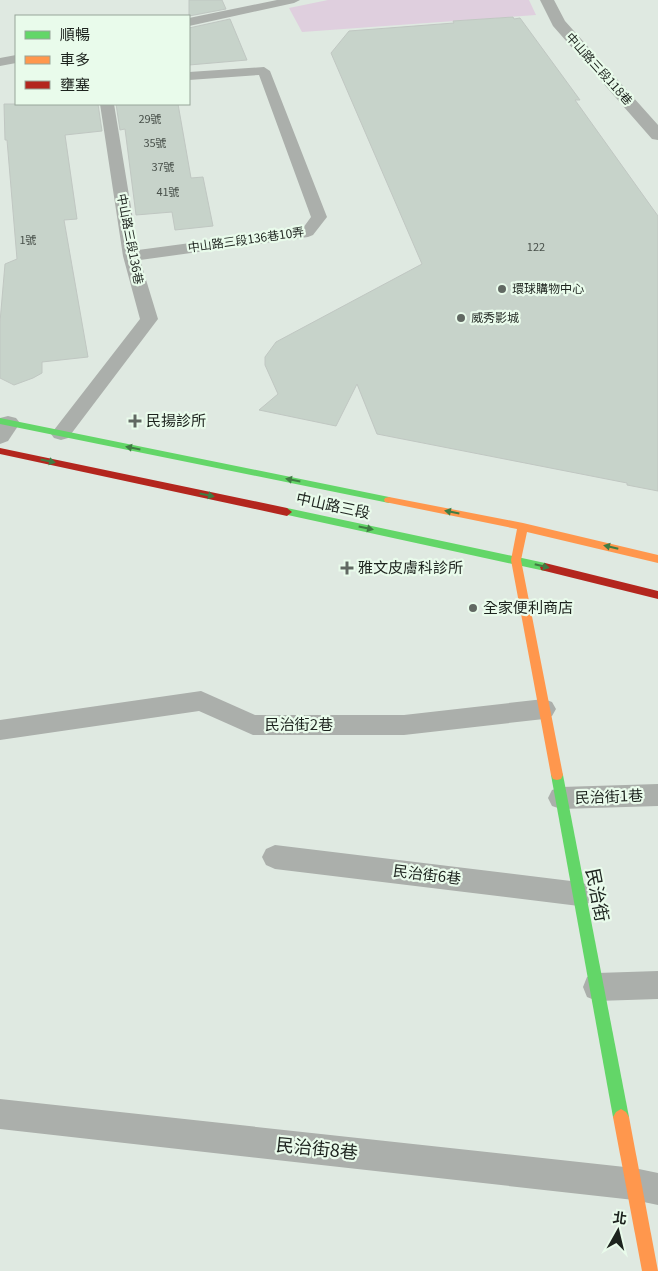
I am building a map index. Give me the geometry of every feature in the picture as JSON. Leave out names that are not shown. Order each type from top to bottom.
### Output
[{"type":"main road","name":"中山路三段","points":[[3,426],[60,434],[523,527],[658,559]]},
{"type":"main road","name":"中山路三段","points":[[0,451],[516,560],[658,595]]},
{"type":"main road","name":"民治街","points":[[523,527],[516,560],[597,987],[646,1187],[650,1271]]},
{"type":"street","name":"中山路三段118巷","points":[[547,0],[558,24],[658,135]]},
{"type":"lane","points":[[190,22],[294,0]]},
{"type":"lane","points":[[1,62],[15,59]]},
{"type":"lane","name":"中山路三段136巷10弄","points":[[131,256],[308,232],[319,217],[264,71],[190,76]]},
{"type":"lane","name":"中山路三段136巷","points":[[60,434],[149,319],[131,256],[107,105]]},
{"type":"lane","name":"民治街2巷","points":[[0,730],[201,701],[253,725],[404,724],[544,709]]},
{"type":"lane","name":"民治街1巷","points":[[561,798],[658,795]]},
{"type":"lane","name":"民治街6巷","points":[[275,857],[579,894]]},
{"type":"lane","points":[[597,987],[658,985]]},
{"type":"lane","name":"民治街8巷","points":[[0,1114],[646,1187]]},
{"type":"shaded area","points":[[328,0],[529,0],[536,15],[302,32],[289,8]]},
{"type":"building","points":[[189,0],[222,0],[226,9],[190,16]]},
{"type":"building","name":"環球購物中心","points":[[513,17],[514,19],[520,18],[580,100],[575,100],[658,216],[658,491],[627,485],[627,483],[377,434],[357,384],[336,426],[259,410],[278,394],[265,365],[265,357],[276,342],[422,264],[331,53],[349,31]]},
{"type":"building","points":[[230,19],[247,60],[190,65],[190,28]]},
{"type":"building","points":[[4,104],[98,105],[102,131],[65,135],[77,219],[64,220],[88,357],[42,362],[42,373],[14,385],[0,378],[0,322],[5,264],[17,259],[7,140],[5,140]]},
{"type":"building","points":[[116,105],[178,105],[191,178],[203,177],[213,226],[175,230],[172,212],[136,215],[125,129],[120,130]]},
{"type":"traffic: fast","points":[[0,421],[389,500]]},
{"type":"traffic: fast","points":[[287,512],[545,567]]},
{"type":"traffic: fast","points":[[557,775],[621,1117]]},
{"type":"traffic: slow","points":[[389,500],[523,527],[658,559]]},
{"type":"traffic: slow","points":[[523,527],[516,560],[557,775]]},
{"type":"traffic: slow","points":[[621,1117],[650,1271]]},
{"type":"traffic: jam","points":[[0,451],[287,512]]},
{"type":"traffic: jam","points":[[545,567],[658,595]]},
{"type":"place","name":"環球購物中心","points":[[502,289]]},
{"type":"place","name":"威秀影城","points":[[461,318]]},
{"type":"place","name":"民揚診所","points":[[135,421]]},
{"type":"place","name":"雅文皮膚科診所","points":[[347,568]]},
{"type":"place","name":"全家便利商店","points":[[473,608]]}]
